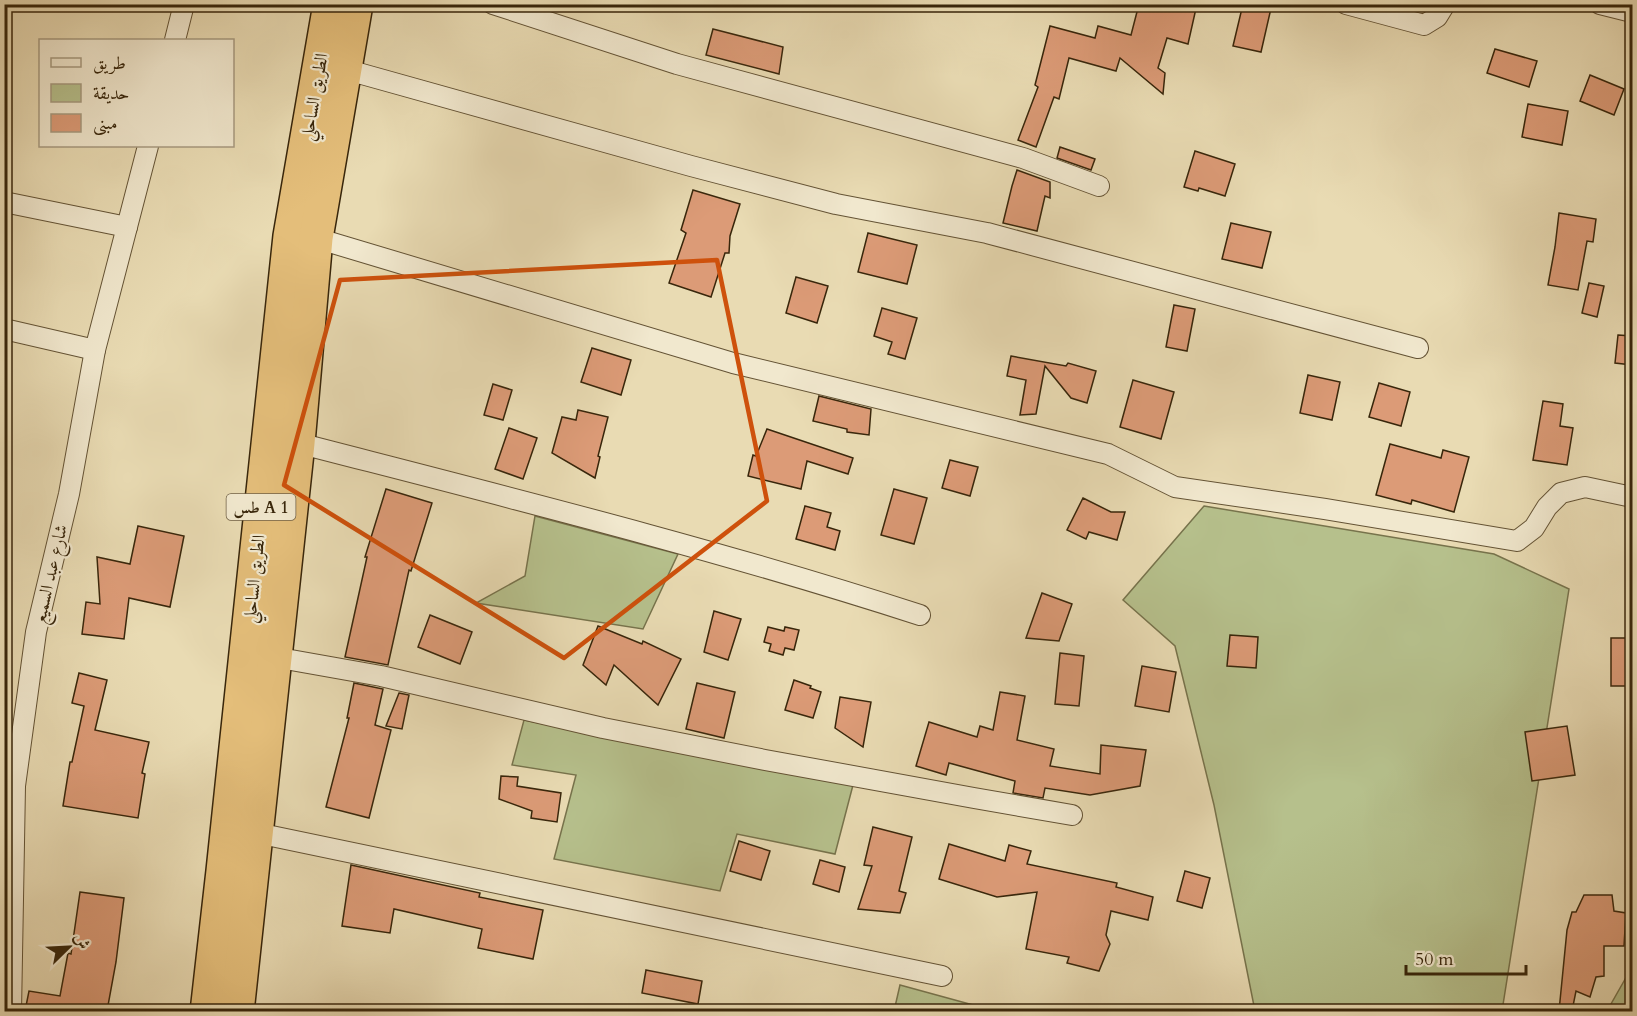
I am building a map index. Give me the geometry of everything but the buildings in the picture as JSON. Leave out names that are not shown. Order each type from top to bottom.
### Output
[{"type":"highway","name":"الطريق الساحلي","points":[[207,1011],[290,236],[330,4]]},
{"type":"highway","name":"الطريق الساحلي","points":[[237,1011],[298,443],[316,238],[356,4]]},
{"type":"street","points":[[175,39],[184,4]]},
{"type":"street","points":[[493,4],[677,64],[1023,158],[1099,186]]},
{"type":"street","points":[[1346,4],[1424,25],[1437,17],[1445,4]]},
{"type":"street","points":[[1600,4],[1632,12]]},
{"type":"street","points":[[344,69],[814,199],[987,233],[1418,348]]},
{"type":"street","name":"شارع عبد السميع","points":[[11,1011],[8,945],[10,785],[36,632],[69,494],[95,350],[148,147]]},
{"type":"street","points":[[4,202],[127,227]]},
{"type":"street","points":[[316,238],[733,363],[1108,454],[1175,487],[1325,508],[1517,541],[1534,528],[1547,507],[1561,493],[1585,487],[1632,497]]},
{"type":"street","points":[[4,329],[95,350]]},
{"type":"street","points":[[298,443],[697,548],[824,584],[921,615]]},
{"type":"street","points":[[274,657],[381,676],[603,728],[1072,815]]},
{"type":"street","points":[[257,833],[942,976]]},
{"type":"highlighted area","points":[[717,260],[767,501],[564,658],[284,485],[340,280]]},
{"type":"green space","points":[[1204,506],[1494,554],[1569,589],[1502,1011],[1255,1011],[1214,805],[1175,646],[1123,600]]},
{"type":"green space","points":[[535,516],[678,554],[643,629],[476,603],[525,576]]},
{"type":"green space","points":[[524,720],[853,785],[835,854],[737,834],[720,891],[554,859],[576,775],[512,765]]},
{"type":"green space","points":[[1632,967],[1632,1011],[1607,1011]]},
{"type":"green space","points":[[900,985],[995,1011],[894,1011]]}]
